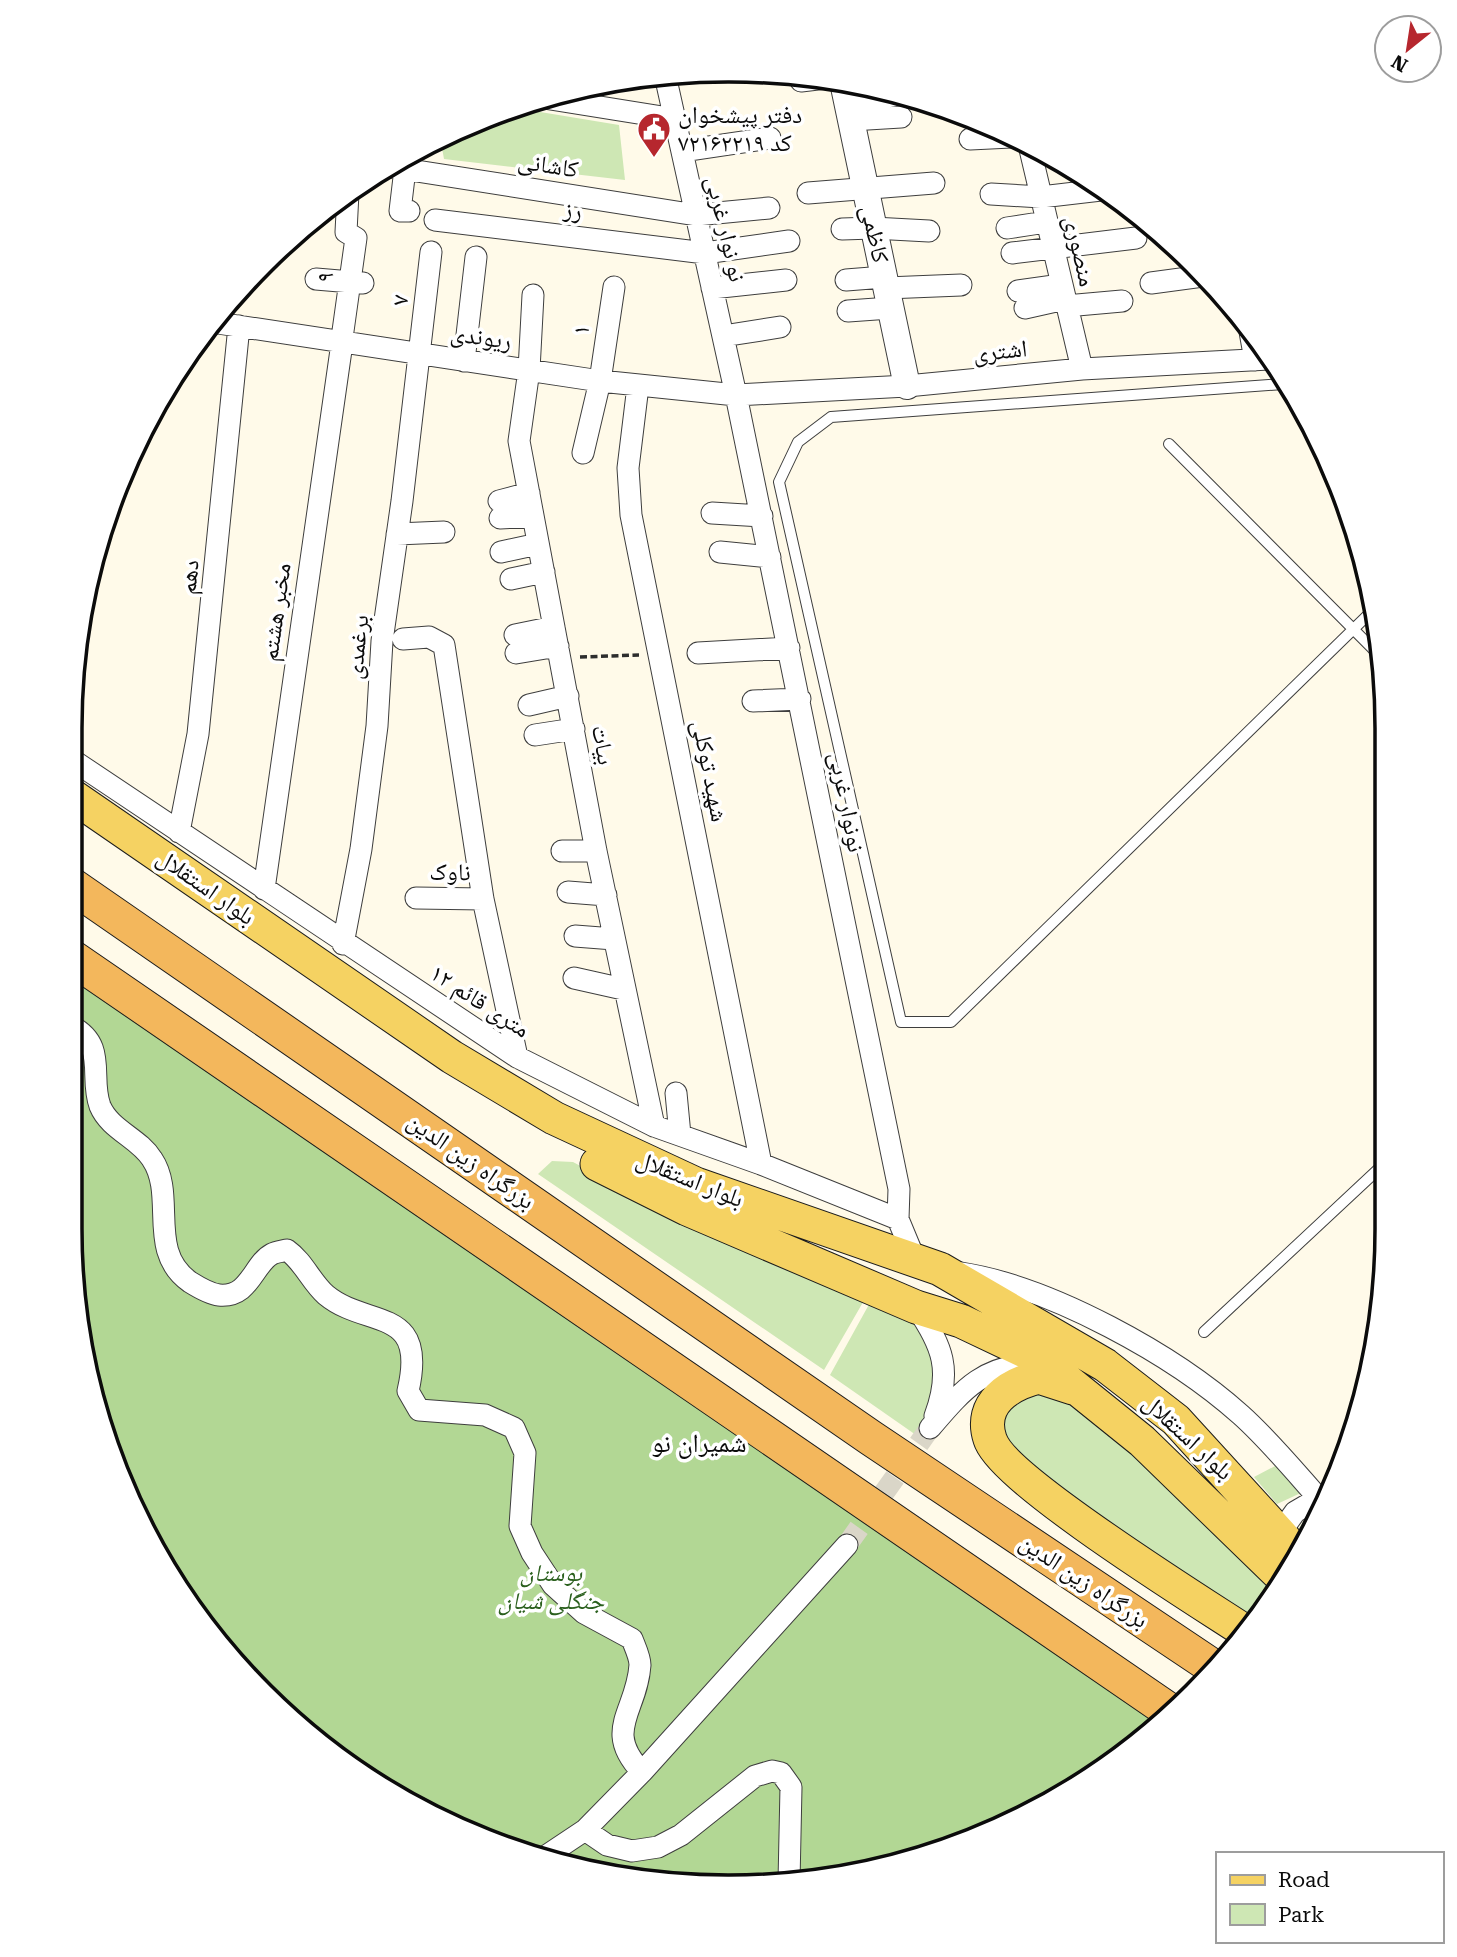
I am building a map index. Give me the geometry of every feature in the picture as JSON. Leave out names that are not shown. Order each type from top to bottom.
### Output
[{"type":"highway","name":"بزرگراه زین الدین","points":[[82,893],[871,1438],[1207,1663]]},
{"type":"highway","points":[[82,965],[1163,1706]]},
{"type":"main road","name":"بلوار استقلال","points":[[82,802],[452,1057],[554,1118],[916,1307],[961,1321],[1044,1362],[1176,1473],[1276,1571]]},
{"type":"main road","name":"بلوار استقلال","points":[[82,823],[445,1072],[539,1132],[617,1175],[755,1222],[867,1244],[928,1265],[1105,1365],[1176,1420],[1290,1544]]},
{"type":"main road","points":[[1084,1394],[1058,1381],[1039,1377],[1025,1381],[1001,1393],[988,1413],[990,1440],[1008,1463],[1084,1523],[1237,1626]]},
{"type":"main road","points":[[1176,1473],[1197,1480],[1206,1471],[1203,1448]]},
{"type":"street","name":"نو نوار غربی","points":[[667,86],[736,395]]},
{"type":"street","points":[[570,102],[675,119]]},
{"type":"street","points":[[847,102],[900,106]]},
{"type":"street","name":"کاظمی","points":[[847,102],[907,386]]},
{"type":"street","points":[[682,151],[770,138]]},
{"type":"street","points":[[970,139],[991,138]]},
{"type":"street","name":"منصوری","points":[[1032,159],[1082,369]]},
{"type":"street","name":"کاشانی","points":[[405,169],[696,215],[769,208]]},
{"type":"street","points":[[398,173],[400,211],[409,211]]},
{"type":"street","points":[[807,193],[934,183]]},
{"type":"street","points":[[991,194],[1041,197],[1089,191]]},
{"type":"street","name":"۹","points":[[343,337],[358,283],[356,238],[346,232],[347,207]]},
{"type":"street","name":"رز","points":[[436,220],[705,253]]},
{"type":"street","points":[[1007,228],[1046,222]]},
{"type":"street","points":[[842,229],[929,231]]},
{"type":"street","points":[[1012,253],[1136,238]]},
{"type":"street","points":[[705,253],[789,241]]},
{"type":"street","name":"۷","points":[[420,354],[431,252]]},
{"type":"street","points":[[464,361],[475,257]]},
{"type":"street","points":[[1152,283],[1191,278]]},
{"type":"street","points":[[316,279],[358,283]]},
{"type":"street","points":[[712,288],[786,280]]},
{"type":"street","points":[[846,280],[887,291],[961,285]]},
{"type":"street","name":"۱","points":[[583,453],[600,381],[614,287]]},
{"type":"street","points":[[848,311],[887,291]]},
{"type":"street","name":"بیات","points":[[533,295],[529,370],[519,441],[596,851],[654,1126]]},
{"type":"street","points":[[1021,299],[1064,297],[1122,301]]},
{"type":"street","name":"ریوندی","points":[[229,321],[343,337],[420,354],[600,381],[736,395]]},
{"type":"street","name":"دهم","points":[[179,832],[199,721],[229,321]]},
{"type":"street","points":[[723,336],[780,327]]},
{"type":"street","name":"مخبر هشتم","points":[[264,889],[343,337]]},
{"type":"street","name":"برغمدی","points":[[344,944],[361,849],[377,726],[382,641],[420,354]]},
{"type":"street","name":"اشتری","points":[[736,395],[907,386],[1082,369],[1259,359]]},
{"type":"street","name":"شهید توکلی","points":[[638,386],[628,468],[631,515],[761,1164]]},
{"type":"street","name":"نونوار غربی","points":[[736,395],[899,1189],[898,1219]]},
{"type":"street","points":[[528,493],[500,509],[533,516]]},
{"type":"street","points":[[712,513],[762,516]]},
{"type":"street","points":[[397,534],[444,532]]},
{"type":"street","points":[[501,552],[538,544]]},
{"type":"street","points":[[720,552],[770,557]]},
{"type":"street","points":[[511,579],[544,572]]},
{"type":"street","name":"برغمدی","points":[[403,639],[429,637],[444,645],[483,899],[517,1057]]},
{"type":"street","points":[[515,644],[558,644]]},
{"type":"street","points":[[698,653],[789,648]]},
{"type":"street","points":[[529,705],[568,696]]},
{"type":"street","points":[[752,701],[800,699]]},
{"type":"street","points":[[535,735],[574,729]]},
{"type":"street","name":"۱۲ متری قائم","points":[[82,766],[344,944],[517,1057],[654,1126],[761,1164],[898,1219]]},
{"type":"street","points":[[562,851],[596,851]]},
{"type":"street","points":[[568,892],[606,895]]},
{"type":"street","name":"ناوک","points":[[416,898],[483,899]]},
{"type":"street","points":[[575,936],[614,940]]},
{"type":"street","points":[[574,978],[624,989]]},
{"type":"street","points":[[82,1033],[92,1048],[98,1067],[96,1092],[101,1108],[112,1124],[140,1144],[154,1160],[162,1182],[162,1219],[167,1249],[178,1273],[200,1288],[219,1295],[237,1292],[256,1275],[270,1255],[287,1250],[302,1260],[324,1293],[337,1303],[390,1321],[408,1342],[414,1367],[408,1391],[419,1410],[485,1415],[514,1428],[525,1453],[520,1526],[532,1553],[553,1585],[584,1613],[632,1639],[640,1662],[633,1699],[623,1723],[624,1744],[625,1754],[642,1772]]},
{"type":"street","points":[[676,1093],[680,1135]]},
{"type":"street","points":[[867,1244],[898,1219],[928,1265],[984,1276],[1050,1299],[1156,1354],[1241,1415],[1317,1495]]},
{"type":"street","points":[[916,1307],[931,1329],[944,1367],[945,1383],[930,1428],[975,1379],[998,1368],[1044,1362]]},
{"type":"street","points":[[1290,1544],[1294,1512],[1313,1504]]},
{"type":"street","points":[[554,1851],[585,1830],[642,1772],[847,1545]]},
{"type":"street","points":[[585,1830],[607,1845],[632,1851],[658,1847],[681,1835],[755,1776],[772,1771],[781,1773],[791,1787],[789,1871]]},
{"type":"lane","points":[[1275,385],[831,416],[798,442],[779,482],[901,1021],[951,1022],[1365,617]]},
{"type":"lane","points":[[1169,444],[1369,643]]},
{"type":"lane","points":[[1204,1332],[1375,1172]]},
{"type":"path","points":[[558,644],[659,655]]},
{"type":"green space","points":[[538,112],[619,125],[625,180],[444,159],[443,149],[481,131]]},
{"type":"green space","name":"بوستان جنگلی شیان","points":[[82,960],[1160,1709],[1088,1766],[1052,1788],[976,1826],[896,1853],[813,1869],[771,1873],[728,1875],[644,1869],[561,1853],[481,1826],[405,1788],[369,1766],[302,1714],[243,1655],[191,1588],[169,1552],[131,1476],[104,1396],[88,1313],[84,1271]]},
{"type":"green space","points":[[552,1161],[573,1162],[631,1193],[866,1297],[824,1370],[538,1174]]},
{"type":"green space","points":[[872,1299],[907,1316],[925,1334],[937,1381],[924,1424],[916,1435],[830,1375]]},
{"type":"green space","points":[[1045,1386],[1111,1433],[1270,1581],[1243,1619],[1002,1445],[1000,1409]]},
{"type":"green space","points":[[1277,1465],[1303,1492],[1277,1504],[1254,1477]]},
{"type":"tunnel","points":[[847,1545],[930,1428]]},
{"type":"place","name":"دفتر پیشخوان کد ۷۲۱۶۲۲۱۹","points":[[654,159]]},
{"type":"district","name":"شمیران نو","points":[[699,1443]]}]
